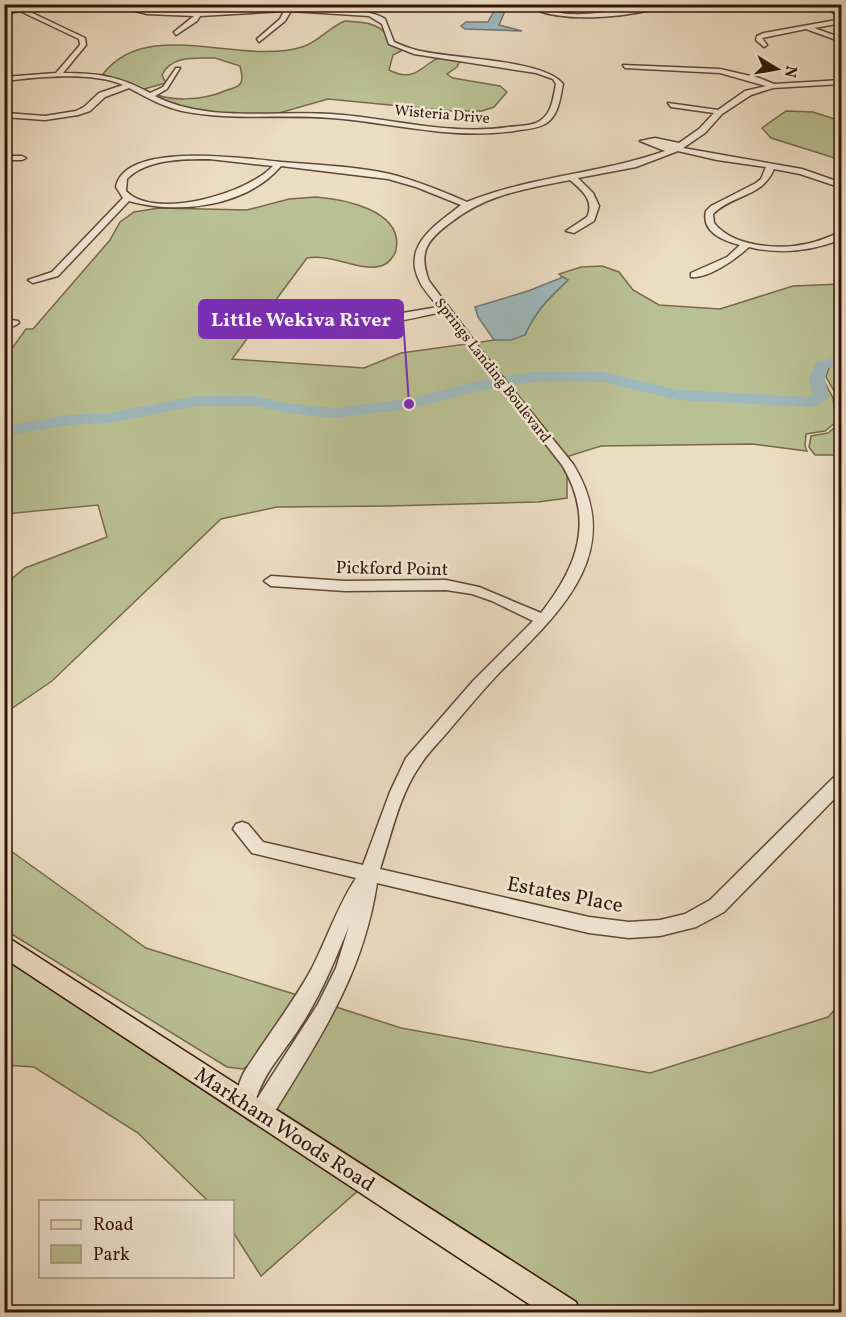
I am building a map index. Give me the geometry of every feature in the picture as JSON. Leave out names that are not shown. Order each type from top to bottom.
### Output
[{"type":"main road","name":"Markham Woods Road","points":[[4,945],[566,1312]]},
{"type":"street","points":[[4,12],[45,4]]},
{"type":"street","name":"Wisteria Drive","points":[[4,79],[92,75],[110,78],[129,85],[168,106],[192,110],[271,116],[333,116],[463,132],[494,132],[527,127],[546,121],[552,114],[560,84],[550,75],[529,69],[405,50],[391,43],[386,22],[375,15],[288,10],[198,15],[148,14],[111,4]]},
{"type":"street","points":[[176,33],[192,24],[202,4]]},
{"type":"street","points":[[539,4],[538,9],[545,12],[585,15],[667,4]]},
{"type":"street","points":[[823,4],[842,16]]},
{"type":"street","points":[[22,10],[82,38],[83,45],[80,50],[67,61],[57,76]]},
{"type":"street","points":[[260,40],[283,20],[288,10]]},
{"type":"street","points":[[764,45],[759,37],[802,26],[842,21]]},
{"type":"street","points":[[802,26],[842,40]]},
{"type":"street","points":[[625,66],[733,73],[755,78],[773,86]]},
{"type":"street","points":[[148,97],[165,88],[178,69]]},
{"type":"street","points":[[831,82],[842,91]]},
{"type":"street","name":"Springs Landing Boulevard","points":[[253,1108],[325,1011],[345,969],[363,912],[369,874],[398,792],[412,763],[478,685],[543,620],[563,595],[583,554],[586,533],[585,501],[578,482],[424,281],[420,270],[420,250],[429,234],[467,205],[502,191],[633,165],[676,148],[702,131],[718,112],[748,93],[773,86],[842,82]]},
{"type":"street","points":[[6,115],[45,118],[78,113],[87,109],[102,95],[129,85]]},
{"type":"street","points":[[671,105],[718,112]]},
{"type":"street","points":[[676,148],[715,158],[815,175],[842,186]]},
{"type":"street","points":[[279,164],[261,182],[250,188],[209,200],[165,205],[142,202],[128,197],[121,191],[119,185],[126,175],[139,167],[163,160],[215,156],[357,170],[422,186],[467,205]]},
{"type":"street","points":[[4,159],[22,158]]},
{"type":"street","points":[[771,166],[759,185],[714,208],[709,213],[709,224],[714,230],[723,236],[747,244],[791,249],[814,245],[842,235]]},
{"type":"street","points":[[571,177],[590,193],[595,207],[591,219],[571,231]]},
{"type":"street","points":[[33,280],[55,274],[128,197]]},
{"type":"street","points":[[694,274],[730,259],[747,244]]},
{"type":"street","points":[[348,305],[352,315],[368,320],[444,309]]},
{"type":"street","name":"Pickford Point","points":[[271,581],[345,586],[446,585],[474,590],[497,598],[543,620]]},
{"type":"street","name":"Estates Place","points":[[242,829],[258,848],[589,925],[629,930],[660,928],[689,921],[717,906],[842,780]]},
{"type":"green space","points":[[345,21],[362,22],[382,30],[403,50],[393,55],[389,70],[408,75],[421,70],[432,61],[448,57],[460,61],[457,67],[447,74],[453,78],[500,86],[507,92],[494,107],[482,111],[452,111],[328,99],[272,115],[235,116],[163,105],[103,74],[122,57],[144,48],[169,45],[277,51],[308,45]],"holes":[[[215,58],[240,66],[242,78],[239,85],[217,94],[185,99],[163,97],[144,89],[166,83],[162,75],[166,69],[171,64],[185,59]]]},
{"type":"green space","points":[[786,111],[813,112],[841,121],[841,160],[771,138],[762,128]]},
{"type":"green space","points":[[316,197],[355,204],[381,216],[391,225],[396,236],[394,255],[384,265],[372,267],[326,258],[307,258],[232,359],[364,368],[401,353],[466,344],[567,472],[567,498],[538,502],[277,507],[221,519],[52,681],[5,713],[5,584],[25,568],[107,537],[98,505],[5,514],[5,358],[26,329],[33,329],[110,240],[120,222],[134,212],[159,208],[247,210],[289,199]]},
{"type":"green space","points":[[602,266],[619,272],[633,290],[659,305],[720,309],[793,286],[841,284],[841,363],[833,363],[822,370],[822,377],[833,398],[836,422],[825,431],[806,434],[807,451],[752,444],[601,446],[569,456],[569,459],[475,343],[525,335],[538,312],[567,281],[559,274],[581,267]]},
{"type":"green space","points":[[841,365],[841,455],[815,455],[809,447],[811,436],[828,433],[840,423],[838,398],[826,377],[829,367]]},
{"type":"green space","points":[[4,846],[146,948],[297,995],[258,1060],[243,1069],[227,1067],[5,930]]},
{"type":"green space","points":[[4,954],[251,1117],[251,1121],[257,1122],[547,1312],[543,1312],[359,1190],[261,1276],[234,1234],[234,1200],[207,1200],[138,1133],[34,1067],[5,1065]]},
{"type":"green space","points":[[841,1003],[841,1312],[585,1312],[271,1109],[286,1090],[336,1007],[401,1028],[650,1073],[828,1017]]},
{"type":"water","points":[[495,9],[505,11],[499,25],[522,31],[465,29],[461,26],[466,22],[488,22]]},
{"type":"water","points":[[563,277],[568,280],[543,305],[525,335],[511,340],[494,340],[478,317],[475,307],[528,291]]},
{"type":"waterway","points":[[4,431],[68,420],[109,418],[196,401],[255,401],[286,408],[334,413],[409,404],[481,385],[533,377],[604,377],[678,395],[812,402],[821,396],[817,379],[821,365],[842,361]]},
{"type":"place","name":"Little Wekiva River","points":[[409,404]]}]
